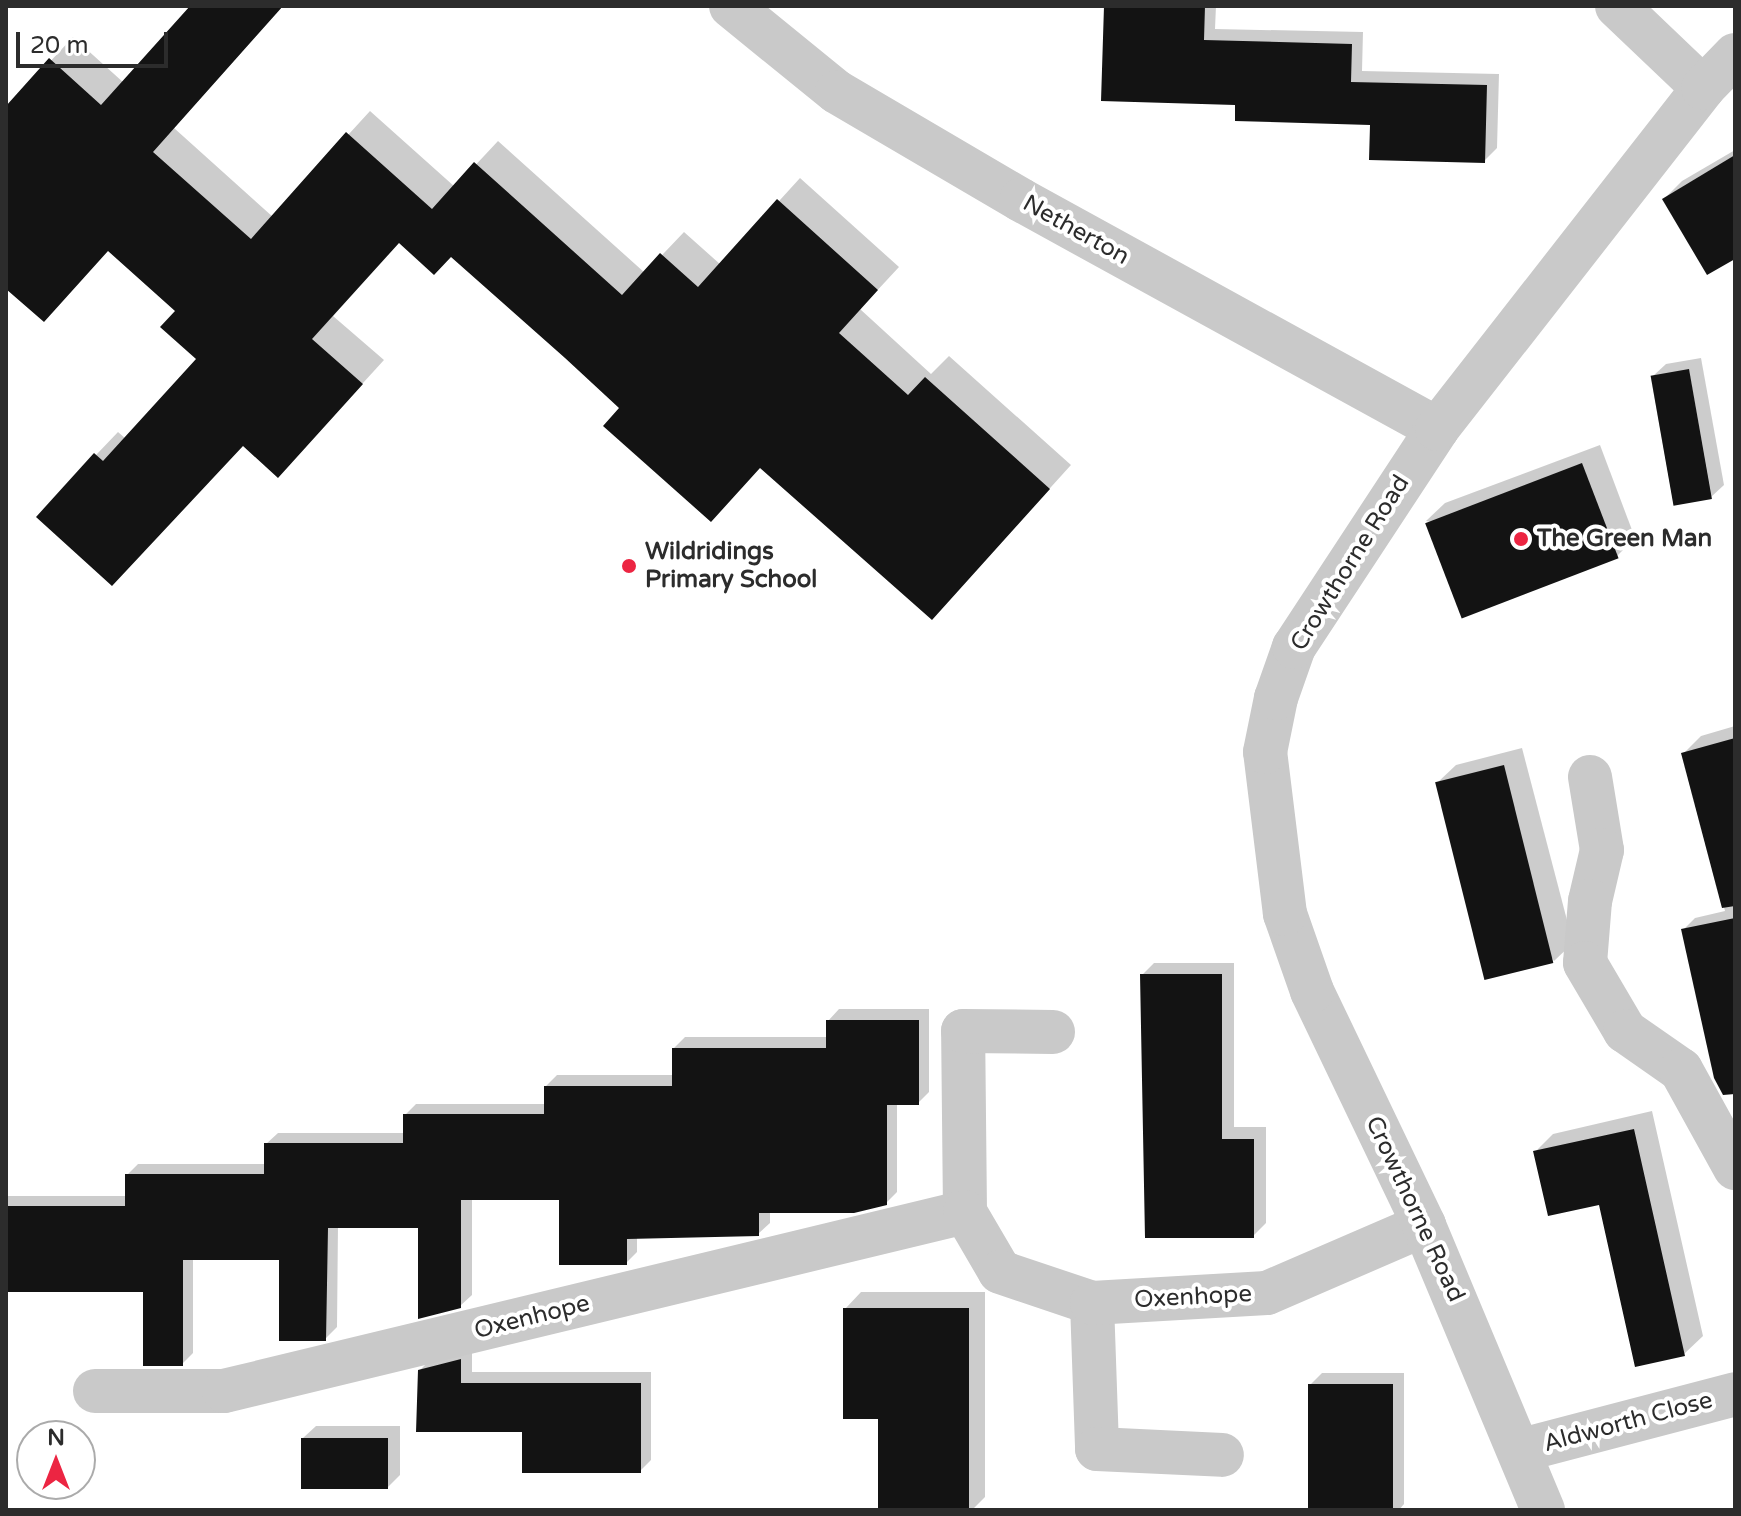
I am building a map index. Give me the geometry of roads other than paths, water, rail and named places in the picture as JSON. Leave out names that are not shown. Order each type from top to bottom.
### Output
[{"type":"street","name":"Netherton","points":[[731,6],[837,92],[1021,200],[1437,429]]},
{"type":"street","points":[[1617,6],[1703,88]]},
{"type":"street","name":"Crowthorne Road","points":[[1543,1510],[1522,1450],[1424,1225],[1312,991],[1285,914],[1265,752],[1276,698],[1294,647],[1437,429],[1703,88],[1735,55]]},
{"type":"street","points":[[1590,777],[1602,850],[1590,901],[1585,963],[1625,1031],[1681,1070],[1735,1168]]},
{"type":"street","name":"Oxenhope","points":[[1053,1032],[963,1031],[965,1212],[1000,1272],[1092,1303],[1267,1293],[1424,1225]]},
{"type":"street","name":"Oxenhope","points":[[95,1391],[224,1391],[965,1212]]},
{"type":"street","points":[[1092,1303],[1097,1449],[1222,1455]]},
{"type":"street","name":"Aldworth Close","points":[[1522,1450],[1735,1394]]},
{"type":"place","name":"The Green Man","points":[[1521,539]]},
{"type":"place","name":"Wildridings Primary School","points":[[629,566]]}]
